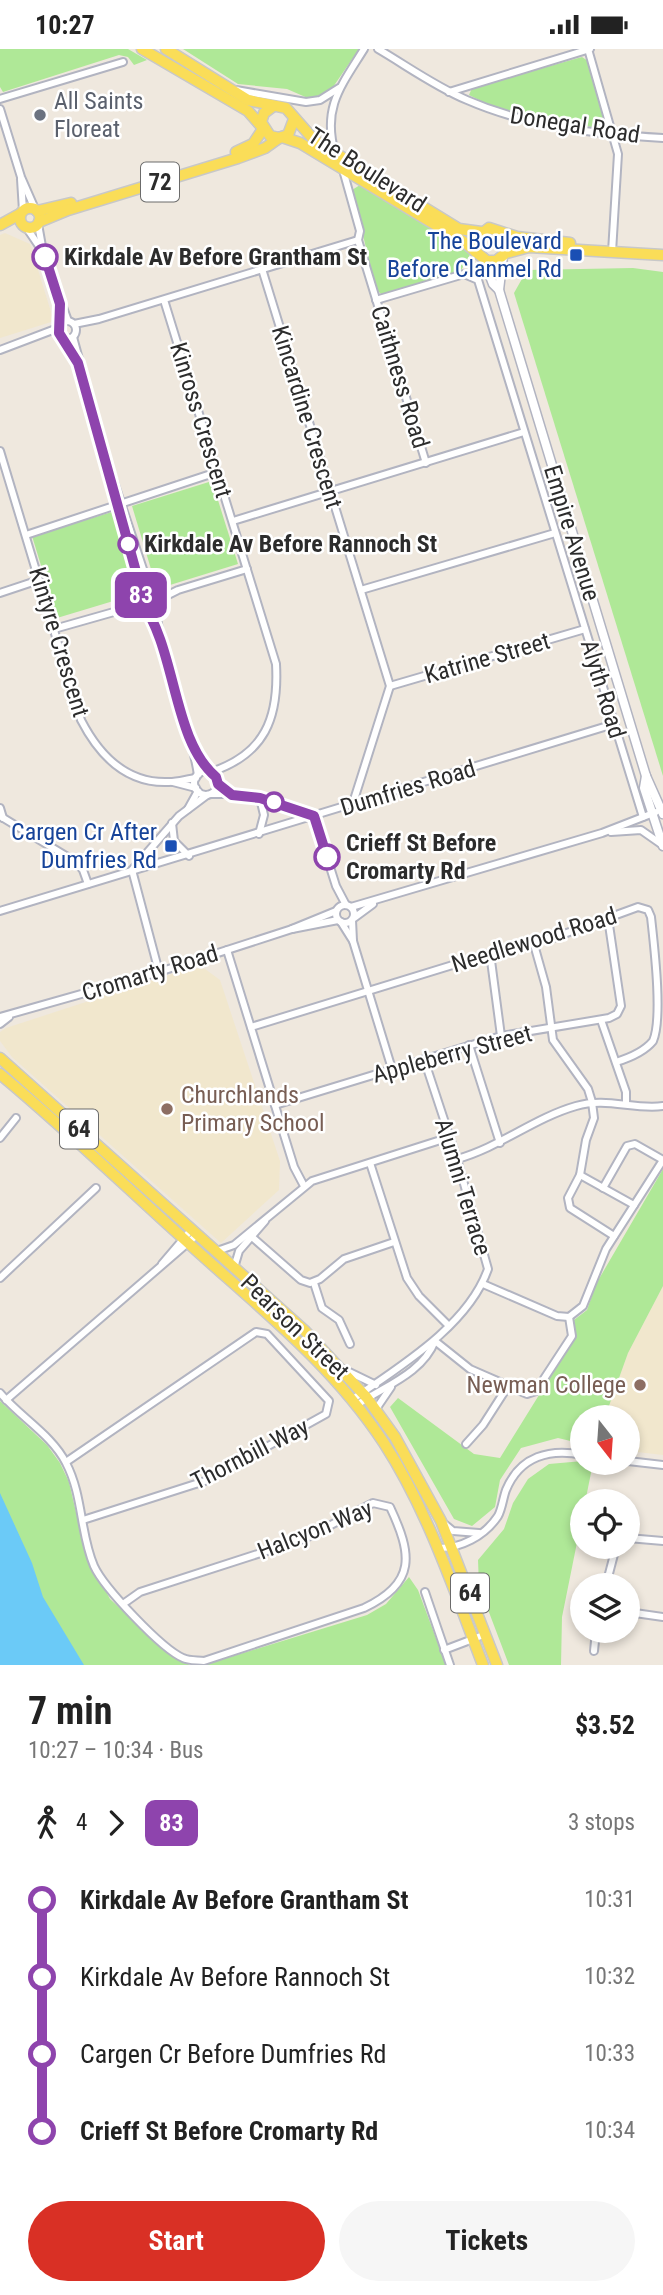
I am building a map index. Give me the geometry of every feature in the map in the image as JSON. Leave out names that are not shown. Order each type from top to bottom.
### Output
[{"type":"main road","points":[[142,49],[248,111],[270,136],[281,138]]},
{"type":"main road","points":[[166,49],[248,100],[286,108],[294,119]]},
{"type":"main road","name":"72","points":[[37,216],[240,151],[253,144],[262,128],[264,113],[272,107]]},
{"type":"main road","name":"72","points":[[0,227],[22,212],[37,216],[68,210],[256,152],[291,130],[294,119]]},
{"type":"main road","name":"The Boulevard","points":[[294,119],[314,140],[459,229],[481,232]]},
{"type":"main road","name":"The Boulevard","points":[[281,138],[300,143],[480,256]]},
{"type":"main road","points":[[22,212],[24,226]]},
{"type":"main road","name":"72","points":[[0,227],[33,228],[37,216]]},
{"type":"main road","points":[[663,249],[613,249],[537,247],[504,255],[496,261],[480,256],[475,239],[489,228],[533,239],[613,249],[663,255]]},
{"type":"main road","points":[[502,232],[508,243],[504,255]]},
{"type":"main road","name":"Empire Avenue","points":[[499,291],[504,255]]},
{"type":"main road","name":"Empire Avenue","points":[[480,256],[499,291],[646,776],[662,812]]},
{"type":"main road","name":"Empire Avenue","points":[[646,776],[644,788],[663,846]]},
{"type":"main road","name":"Pearson Street","points":[[0,1058],[234,1268],[343,1369],[365,1395],[424,1487],[441,1521],[497,1665]]},
{"type":"main road","name":"Pearson Street","points":[[0,1074],[296,1338],[355,1402],[397,1464],[437,1548],[483,1665]]},
{"type":"street","points":[[336,154],[330,118],[340,87],[364,49]]},
{"type":"street","name":"Donegal Road","points":[[377,49],[449,92],[505,114],[615,135],[663,138]]},
{"type":"street","points":[[449,92],[589,49],[615,135],[618,154],[613,249]]},
{"type":"street","points":[[0,99],[123,62]]},
{"type":"street","points":[[234,90],[312,102],[340,87]]},
{"type":"street","points":[[0,109],[21,177],[37,216],[43,252],[60,304],[73,328],[78,363],[121,504],[153,591],[158,629],[194,749],[197,790],[187,811]]},
{"type":"street","name":"Caithness Road","points":[[343,170],[359,231],[358,240],[426,463]]},
{"type":"street","points":[[21,177],[22,212]]},
{"type":"street","points":[[24,226],[43,252]]},
{"type":"street","points":[[0,350],[358,240]]},
{"type":"street","name":"Kincardine Crescent","points":[[261,269],[390,686]]},
{"type":"street","name":"Alyth Road","points":[[376,300],[464,274],[478,280],[643,817]]},
{"type":"street","name":"Kinross Crescent","points":[[164,300],[276,664],[278,694],[263,736],[247,755],[228,767],[210,772]]},
{"type":"street","points":[[60,304],[61,332],[78,363]]},
{"type":"street","points":[[61,332],[73,328]]},
{"type":"street","points":[[233,521],[524,432]]},
{"type":"street","name":"Kintyre Crescent","points":[[0,451],[81,720],[94,744],[106,759],[125,772],[142,779],[173,782],[197,790]]},
{"type":"street","points":[[26,535],[217,472]]},
{"type":"street","points":[[121,504],[144,606],[158,629]]},
{"type":"street","points":[[360,590],[555,533]]},
{"type":"street","points":[[54,629],[118,609],[156,603],[178,590],[247,569]]},
{"type":"street","points":[[0,593],[39,580]]},
{"type":"street","points":[[118,609],[153,591],[178,590]]},
{"type":"street","name":"Katrine Street","points":[[390,686],[585,629]]},
{"type":"street","points":[[352,806],[390,686]]},
{"type":"street","name":"Dumfries Road","points":[[0,911],[132,870],[189,856],[614,724]]},
{"type":"street","points":[[194,749],[218,782],[232,795]]},
{"type":"street","name":"Kinross Crescent","points":[[218,782],[228,767]]},
{"type":"street","points":[[197,776],[210,772]]},
{"type":"street","name":"Kintyre Crescent","points":[[173,782],[197,776]]},
{"type":"street","points":[[159,972],[132,870],[172,823],[209,795],[218,782]]},
{"type":"street","points":[[197,790],[209,795],[260,798],[314,816],[336,886],[340,921],[353,941]]},
{"type":"street","points":[[259,834],[264,815],[260,798]]},
{"type":"street","points":[[0,808],[2,818],[76,862],[83,870],[88,884]]},
{"type":"street","name":"Cromarty Road","points":[[0,1017],[9,1017],[159,972],[292,929],[349,906],[374,902],[662,812]]},
{"type":"street","points":[[172,823],[173,841],[189,856]]},
{"type":"street","name":"Cromarty Road","points":[[602,832],[641,830],[663,846]]},
{"type":"street","points":[[336,886],[349,906],[353,941],[392,1069]]},
{"type":"street","name":"Cromarty Road","points":[[292,929],[352,919],[374,902]]},
{"type":"street","name":"Needlewood Road","points":[[251,1027],[490,953],[533,941],[553,939],[638,907],[648,910],[651,917],[661,1009],[653,1042],[634,1056],[616,1062]]},
{"type":"street","points":[[608,918],[621,1006],[617,1014],[601,1020],[626,1092],[626,1103]]},
{"type":"street","points":[[533,941],[546,987],[553,1040],[587,1089],[592,1102],[594,1118],[586,1140],[580,1175],[568,1198],[570,1208],[614,1236]]},
{"type":"street","points":[[227,950],[294,1167],[304,1186]]},
{"type":"street","points":[[490,953],[501,1036]]},
{"type":"street","name":"Cromarty Road","points":[[0,1024],[9,1017]]},
{"type":"street","name":"Appleberry Street","points":[[275,1105],[501,1036],[601,1020]]},
{"type":"street","points":[[469,1045],[499,1143]]},
{"type":"street","name":"Alumni Terrace","points":[[355,1402],[435,1341],[483,1284],[488,1269],[457,1159],[424,1059]]},
{"type":"street","points":[[457,1159],[499,1143],[538,1121],[592,1102],[663,1105]]},
{"type":"street","points":[[0,1138],[16,1118]]},
{"type":"street","points":[[215,1251],[234,1245],[304,1186],[319,1178],[450,1137]]},
{"type":"street","points":[[483,1284],[557,1316],[569,1317],[583,1306],[614,1236],[663,1160],[635,1144],[627,1146],[603,1188]]},
{"type":"street","points":[[370,1163],[394,1242],[413,1290],[448,1325]]},
{"type":"street","points":[[580,1175],[634,1205]]},
{"type":"street","points":[[0,1278],[96,1188]]},
{"type":"street","points":[[234,1268],[239,1251],[266,1220]]},
{"type":"street","points":[[6,1399],[194,1233]]},
{"type":"street","points":[[252,1237],[301,1280],[314,1283]]},
{"type":"street","points":[[314,1283],[344,1259],[394,1242]]},
{"type":"street","points":[[314,1283],[322,1308],[339,1320],[350,1344]]},
{"type":"street","points":[[435,1341],[470,1369],[527,1394],[536,1391],[572,1336],[569,1317]]},
{"type":"street","name":"Thornbill Way","points":[[66,1462],[256,1332],[267,1334],[329,1401],[326,1414],[205,1481],[83,1520]]},
{"type":"street","name":"Alumni Terrace","points":[[365,1395],[394,1383],[413,1370],[431,1351],[435,1341]]},
{"type":"street","points":[[343,1369],[376,1385]]},
{"type":"street","points":[[376,1409],[394,1383]]},
{"type":"street","points":[[466,1444],[483,1425],[508,1386]]},
{"type":"street","points":[[0,1393],[48,1440],[66,1462],[95,1567],[123,1604]]},
{"type":"street","points":[[437,1548],[453,1549],[479,1533],[499,1515],[507,1488],[519,1469],[537,1455],[559,1450],[570,1452]]},
{"type":"street","points":[[640,1462],[663,1465]]},
{"type":"street","name":"Halcyon Way","points":[[373,1503],[390,1507],[405,1540],[407,1562],[400,1584],[384,1598],[364,1608],[204,1661],[184,1658],[123,1604],[140,1592],[304,1539],[373,1503]]},
{"type":"street","points":[[441,1521],[453,1531],[479,1533]]},
{"type":"street","points":[[640,1539],[663,1541]]},
{"type":"street","points":[[425,1592],[450,1665]]},
{"type":"street","points":[[640,1614],[663,1617]]},
{"type":"street","points":[[444,1650],[486,1634]]},
{"type":"street","points":[[594,1651],[595,1643]]},
{"type":"shaded area","points":[[5,233],[30,244],[52,315],[51,322],[0,338],[0,235]]},
{"type":"shaded area","name":"Churchlands Primary School","points":[[190,968],[205,969],[220,980],[280,1161],[279,1190],[221,1243],[12,1057],[0,1041],[0,1032],[6,1028]]},
{"type":"shaded area","name":"Newman College","points":[[663,1286],[663,1455],[640,1452],[640,1405],[609,1405],[628,1353]]},
{"type":"green space","points":[[0,49],[128,49],[147,60],[134,65],[128,57],[119,55],[3,92],[0,87]]},
{"type":"green space","points":[[183,49],[359,49],[331,90],[310,99],[287,89],[238,84]]},
{"type":"green space","points":[[582,57],[588,61],[606,121],[601,129],[493,107],[469,95],[472,88]]},
{"type":"green space","points":[[360,185],[471,253],[460,272],[381,294],[376,289],[352,190]]},
{"type":"green space","points":[[633,268],[663,272],[663,776],[514,293],[527,270]]},
{"type":"green space","points":[[212,481],[238,564],[157,589],[132,506]]},
{"type":"green space","points":[[112,512],[133,587],[130,596],[57,618],[32,536]]},
{"type":"green space","points":[[663,1169],[663,1286],[628,1353],[609,1405],[570,1405],[570,1441],[558,1438],[521,1448],[500,1480],[495,1507],[472,1526],[454,1519],[390,1407],[398,1398],[474,1454],[500,1458],[575,1337],[574,1320],[587,1310],[596,1284]]},
{"type":"green space","points":[[0,1401],[47,1445],[60,1463],[69,1482],[85,1551],[110,1599],[170,1655],[190,1665],[0,1665]]},
{"type":"green space","points":[[570,1462],[570,1475],[591,1475],[588,1489],[570,1489],[570,1559],[574,1559],[562,1617],[561,1665],[509,1665],[479,1586],[478,1560],[504,1529],[513,1503],[528,1479],[549,1464]]},
{"type":"green space","points":[[409,1577],[418,1590],[446,1665],[204,1665],[367,1615],[386,1604]]},
{"type":"water","points":[[0,1493],[32,1563],[43,1597],[84,1665],[0,1665]]},
{"type":"bus line","name":"83","points":[[45,257],[60,304],[59,333],[78,363],[106,455],[106,467],[142,593],[141,601],[158,629],[194,749],[205,768],[214,774],[218,784],[232,795],[244,794],[260,798],[306,811],[314,816],[327,857]]},
{"type":"place","name":"All Saints Floreat","points":[[40,115]]},
{"type":"place","name":"The Boulevard Before Clanmel Rd","points":[[576,255]]},
{"type":"place","name":"Kirkdale Av Before Grantham St","points":[[45,257]]},
{"type":"place","name":"Kirkdale Av Before Rannoch St","points":[[128,544]]},
{"type":"place","name":"Cargen Cr After Dumfries Rd","points":[[171,846]]},
{"type":"place","name":"Crieff St Before Cromarty Rd","points":[[327,857]]},
{"type":"place","name":"Churchlands Primary School","points":[[167,1109]]},
{"type":"place","name":"Newman College","points":[[640,1385]]}]
